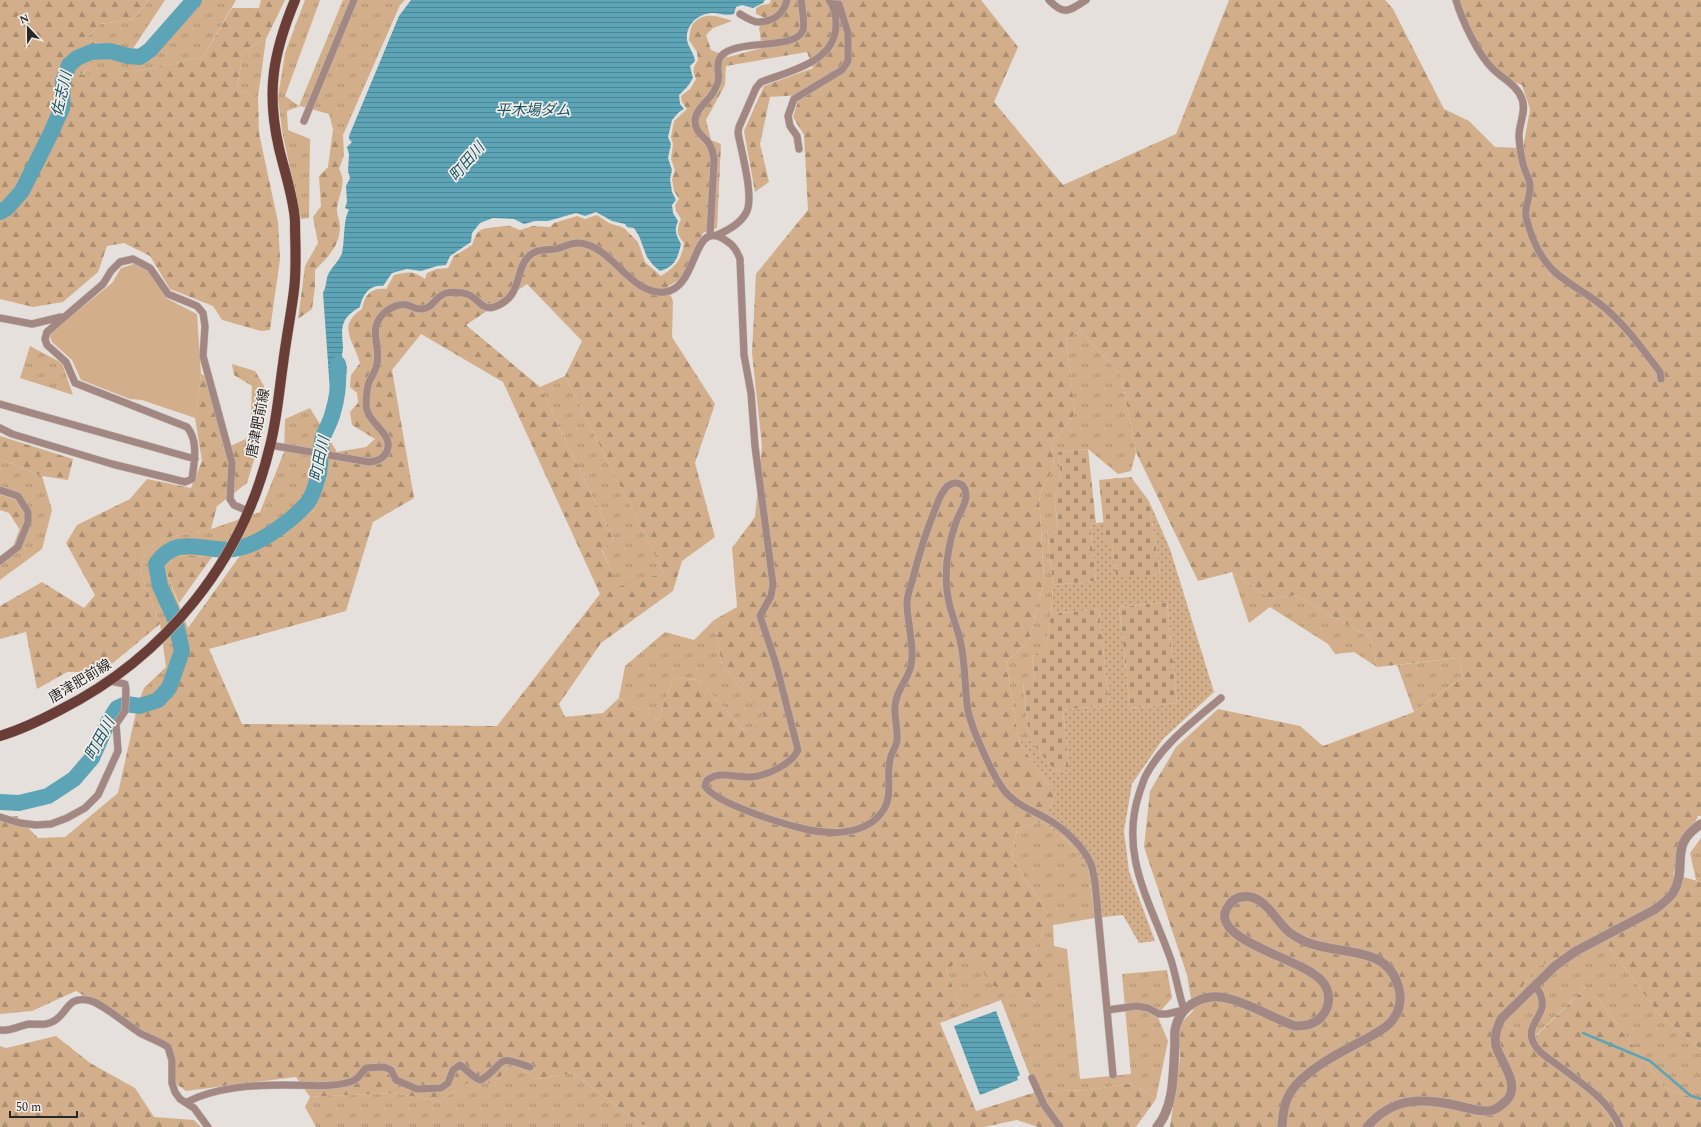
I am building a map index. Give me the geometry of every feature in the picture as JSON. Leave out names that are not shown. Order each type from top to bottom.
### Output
[{"type":"main road","name":"唐津肥前線","points":[[0,736],[60,711],[79,701],[136,662],[169,632],[198,598],[217,571],[237,536],[248,511],[270,445],[294,289],[296,250],[294,216],[272,109],[272,86],[275,58],[284,28],[296,0]]},
{"type":"street","points":[[304,121],[354,0]]},
{"type":"street","points":[[740,14],[759,22],[778,17],[786,7],[787,0]]},
{"type":"street","points":[[714,235],[713,151],[708,142],[695,128],[695,119],[700,109],[711,96],[718,82],[718,64],[721,56],[730,50],[756,44],[789,41],[798,37],[803,30],[801,0]]},
{"type":"street","points":[[1049,0],[1057,9],[1064,11],[1073,9],[1086,0]]},
{"type":"street","points":[[1456,0],[1465,25],[1477,47],[1492,69],[1515,87],[1522,100],[1524,109],[1518,129],[1521,156],[1529,180],[1530,188],[1526,217],[1534,241],[1543,259],[1556,273],[1604,307],[1629,331],[1660,372],[1661,379]]},
{"type":"street","points":[[270,445],[369,462],[376,461],[385,456],[388,448],[385,435],[370,417],[366,409],[368,384],[377,364],[378,345],[374,330],[376,323],[385,312],[397,306],[406,304],[419,310],[430,307],[442,294],[467,294],[484,307],[490,309],[505,303],[513,295],[525,262],[532,254],[541,250],[555,249],[578,242],[593,245],[638,284],[653,291],[665,292],[674,289],[684,281],[706,237],[734,226],[747,212],[749,201],[747,176],[738,133],[739,127],[756,88],[761,82],[809,64],[822,56],[831,45],[836,30],[836,15],[831,2]]},
{"type":"street","points":[[799,149],[797,136],[790,126],[788,116],[794,99],[842,70],[848,61],[848,33],[838,4],[831,2]]},
{"type":"street","points":[[714,235],[731,243],[736,249],[740,259],[744,356],[751,393],[757,459],[773,584],[771,596],[760,616],[776,664],[798,750],[787,762],[760,776],[749,777],[718,775],[707,780],[706,786],[708,791],[743,809],[792,826],[816,832],[834,833],[853,830],[864,826],[876,818],[884,809],[888,792],[890,757],[897,743],[894,708],[896,696],[910,669],[911,654],[907,601],[925,534],[939,500],[946,488],[957,482],[962,484],[965,490],[966,501],[954,528],[947,562],[947,586],[950,605],[960,637],[965,663],[968,711],[997,780],[1004,790],[1014,800],[1033,812],[1045,817],[1068,834],[1085,853],[1092,866],[1095,882],[1113,1075]]},
{"type":"street","points":[[0,428],[12,434],[112,464],[185,482],[192,479],[195,459],[192,433],[187,427],[75,383],[66,362],[47,345],[45,339],[47,332],[103,284],[110,271],[120,262],[133,259],[150,268],[168,294],[197,306],[202,314],[204,326],[203,356],[232,463],[230,499],[234,505],[248,511]]},
{"type":"street","points":[[0,318],[32,324],[64,316]]},
{"type":"street","points":[[0,404],[195,459]]},
{"type":"street","points":[[0,490],[18,496],[28,512],[28,522],[18,547],[0,561]]},
{"type":"street","points":[[0,817],[20,824],[51,824],[85,808],[98,795],[118,751],[116,724],[125,711],[126,690],[124,684],[110,681]]},
{"type":"street","points":[[1157,1127],[1167,1109],[1170,1098],[1175,1028],[1184,1010],[1171,962],[1134,861],[1132,834],[1133,821],[1135,808],[1145,777],[1159,756],[1180,734],[1221,698]]},
{"type":"street","points":[[1367,1127],[1374,1119],[1393,1107],[1412,1101],[1435,1100],[1478,1110],[1489,1111],[1500,1106],[1508,1098],[1511,1088],[1509,1076],[1496,1046],[1496,1031],[1501,1020],[1555,966],[1576,951],[1654,910],[1666,901],[1673,893],[1678,882],[1680,849],[1682,844],[1692,830],[1701,824]]},
{"type":"street","points":[[1107,1010],[1137,1006],[1148,1008],[1159,1014],[1167,1014],[1184,1010],[1202,999],[1214,996],[1229,998],[1295,1026],[1305,1026],[1322,1017],[1327,1009],[1329,1000],[1327,989],[1321,980],[1243,939],[1231,930],[1224,919],[1224,914],[1231,902],[1247,896],[1257,899],[1266,906],[1290,932],[1305,942],[1370,956],[1381,960],[1390,968],[1399,990],[1400,1004],[1397,1014],[1390,1023],[1376,1033],[1308,1074],[1297,1084],[1288,1097],[1283,1113],[1282,1127]]},
{"type":"street","points":[[1535,986],[1541,996],[1543,1010],[1531,1030],[1533,1042],[1543,1054],[1601,1099],[1618,1121],[1620,1127]]},
{"type":"street","points":[[0,1030],[5,1031],[30,1024],[43,1025],[55,1021],[70,1003],[78,999],[88,1000],[98,1004],[141,1034],[168,1047],[172,1060],[172,1083],[175,1092],[180,1099],[187,1102],[194,1108],[208,1127]]},
{"type":"street","points":[[187,1102],[201,1095],[230,1089],[284,1085],[318,1086],[351,1082],[356,1079],[366,1068],[384,1066],[391,1070],[396,1080],[417,1089],[441,1088],[448,1083],[453,1070],[460,1066],[467,1069],[474,1078],[481,1080],[487,1076],[500,1062],[510,1060],[530,1067]]},
{"type":"street","points":[[1032,1078],[1044,1106],[1060,1127]]},
{"type":"green space","points":[[0,0],[149,0],[134,19],[100,24],[84,40],[132,50],[131,58],[96,59],[81,75],[143,70],[203,57],[232,8],[259,8],[261,0],[285,0],[266,39],[243,51],[237,89],[258,97],[259,133],[278,222],[280,259],[270,330],[261,331],[222,320],[213,306],[170,289],[150,256],[124,243],[107,246],[98,272],[63,302],[33,307],[0,299]]},
{"type":"green space","points":[[149,0],[165,0],[132,50],[84,40],[100,24],[134,19]]},
{"type":"green space","points":[[197,0],[236,0],[203,57],[143,70],[81,76],[95,59],[128,56],[141,61]]},
{"type":"green space","points":[[305,0],[320,0],[285,96],[299,106],[343,0],[405,0],[400,5],[343,135],[333,129],[329,114],[300,106],[287,111],[288,130],[310,139],[309,218],[301,219],[282,131],[278,97],[285,53]]},
{"type":"green space","points":[[770,0],[981,0],[1018,47],[994,102],[1063,185],[1176,134],[1229,0],[1385,0],[1393,9],[1444,109],[1469,121],[1495,147],[1523,148],[1530,109],[1522,85],[1497,76],[1470,32],[1460,0],[1701,0],[1701,816],[1698,816],[1673,874],[1701,882],[1701,1050],[1659,1014],[1604,940],[1535,967],[1500,1022],[1535,1037],[1588,985],[1664,1087],[1701,1101],[1701,1127],[1170,1127],[1180,1058],[1180,1030],[1182,1022],[1193,1011],[1187,975],[1144,847],[1150,791],[1176,747],[1218,709],[1300,726],[1323,746],[1414,712],[1463,677],[1459,658],[1377,667],[1371,638],[1295,595],[1271,599],[1232,572],[1198,581],[1136,452],[1121,375],[1080,331],[1066,340],[1075,414],[1052,442],[1054,467],[1039,495],[1044,580],[1029,640],[1006,663],[1019,742],[1056,794],[1043,822],[1017,828],[1012,858],[1049,916],[1035,951],[1051,982],[1036,1002],[991,985],[972,952],[946,970],[960,1004],[940,1023],[976,1111],[1036,1092],[1090,1090],[1132,1083],[1156,1099],[1136,1127],[1038,1127],[1017,1120],[984,1127],[651,1127],[641,1124],[573,1073],[537,1079],[512,1063],[495,1083],[468,1083],[439,1101],[393,1093],[310,1097],[296,1077],[186,1091],[175,1083],[162,1041],[76,991],[32,1011],[0,1014],[0,818],[17,816],[38,838],[65,837],[118,793],[138,703],[177,683],[188,648],[188,628],[244,550],[314,511],[337,452],[366,447],[375,439],[352,425],[350,412],[358,403],[357,393],[350,387],[351,375],[360,363],[351,341],[348,328],[354,315],[362,309],[367,296],[377,289],[386,289],[394,275],[410,272],[425,279],[427,273],[437,269],[448,268],[454,256],[472,245],[480,230],[506,226],[520,230],[533,226],[550,227],[554,223],[577,216],[585,219],[597,215],[609,223],[624,228],[638,242],[645,262],[661,276],[677,262],[684,243],[678,232],[678,226],[681,219],[676,211],[675,205],[679,199],[674,191],[672,179],[675,170],[671,159],[673,144],[671,137],[674,121],[687,109],[682,102],[681,96],[690,89],[696,79],[694,69],[698,60],[697,52],[689,40],[691,27],[701,17],[706,16],[717,16],[732,21],[713,28],[706,35],[711,50],[728,57],[762,48],[759,28],[765,18],[756,14],[756,8],[769,4],[771,1]],"holes":[[[807,52],[813,68],[764,86],[744,131],[755,192],[769,182],[760,144],[770,97],[800,95],[793,117],[804,135],[808,210],[756,274],[752,353],[762,446],[755,517],[732,548],[737,607],[714,620],[722,665],[769,722],[744,730],[699,680],[673,678],[658,720],[619,698],[603,713],[565,717],[559,704],[601,643],[673,591],[682,561],[715,537],[695,463],[715,404],[672,337],[673,301],[667,287],[682,278],[703,233],[717,228],[721,144],[711,140],[706,120],[725,85],[726,66]],[[527,284],[582,341],[565,376],[664,573],[618,587],[602,550],[614,541],[540,387],[466,325]],[[421,334],[503,382],[600,594],[497,726],[242,724],[209,649],[346,611],[373,522],[414,498],[392,370]]]},
{"type":"green space","points":[[266,39],[258,97],[237,89],[243,51]]},
{"type":"green space","points":[[333,129],[343,135],[344,155],[339,169],[342,179],[342,188],[337,210],[340,224],[338,239],[332,251],[315,270],[315,287],[312,309],[298,319],[305,266],[318,243],[313,217],[321,206],[319,176],[328,167]]},
{"type":"green space","points":[[137,263],[150,273],[166,298],[197,314],[201,374],[195,418],[142,400],[130,399],[81,380],[72,360],[52,342],[49,334],[112,283],[121,268]]},
{"type":"green space","points":[[1080,331],[1121,375],[1136,452],[1131,471],[1118,474],[1088,449],[1058,452],[1061,477],[1054,498],[1058,528],[1047,529],[1053,585],[1051,614],[1046,647],[1032,657],[1035,681],[1023,683],[1029,739],[1019,742],[1006,663],[1029,640],[1044,580],[1039,495],[1054,467],[1052,442],[1075,414],[1066,340]]},
{"type":"green space","points":[[30,346],[62,363],[73,395],[20,378]]},
{"type":"green space","points":[[232,364],[255,371],[264,386],[264,427],[247,483],[217,506],[211,529],[165,538],[146,550],[140,571],[160,624],[102,672],[67,672],[37,689],[26,632],[0,639],[0,606],[42,582],[84,608],[95,595],[66,543],[77,525],[130,499],[147,479],[191,488],[202,461],[195,418],[201,374],[207,377],[224,449],[250,437],[252,386],[234,375]]},
{"type":"green space","points":[[565,376],[664,573],[618,588],[602,549],[614,541],[540,387]]},
{"type":"green space","points":[[310,408],[337,452],[314,511],[244,550],[212,557],[176,555],[164,567],[188,628],[188,648],[177,683],[138,703],[144,688],[166,667],[160,624],[140,571],[146,550],[165,538],[211,529],[260,512],[284,452],[285,419]]},
{"type":"green space","points":[[0,436],[73,459],[68,480],[42,476],[0,459]]},
{"type":"green space","points":[[1088,449],[1096,523],[1090,524],[1096,581],[1053,585],[1047,529],[1058,527],[1054,498],[1061,477],[1058,452]]},
{"type":"green space","points":[[0,459],[42,476],[52,510],[42,549],[0,580],[0,563],[8,559],[25,516],[17,500],[0,495]]},
{"type":"green space","points":[[1131,477],[1149,501],[1160,574],[1116,579],[1112,545],[1106,546],[1099,480]]},
{"type":"green space","points":[[0,495],[17,500],[25,516],[20,530],[9,513],[0,510]]},
{"type":"green space","points":[[1149,501],[1170,549],[1214,692],[1163,739],[1132,784],[1124,831],[1129,871],[1155,941],[1139,943],[1123,915],[1095,918],[1088,868],[1069,842],[1043,822],[1056,794],[1019,742],[1029,739],[1055,771],[1069,769],[1063,710],[1109,705],[1099,609],[1051,614],[1053,585],[1096,581],[1090,524],[1104,522],[1106,545],[1112,545],[1116,578],[1160,574]],"holes":[[[1167,602],[1177,703],[1130,708],[1119,607]]]},
{"type":"green space","points":[[176,555],[212,557],[179,603],[164,567]]},
{"type":"green space","points":[[1232,572],[1271,599],[1295,595],[1371,638],[1377,667],[1354,652],[1335,654],[1328,644],[1270,607],[1249,623]]},
{"type":"green space","points":[[1167,602],[1177,703],[1130,708],[1119,607]]},
{"type":"green space","points":[[1099,609],[1109,705],[1063,710],[1069,769],[1055,771],[1029,739],[1023,682],[1035,681],[1032,657],[1046,647],[1051,614]]},
{"type":"green space","points":[[714,620],[722,665],[770,723],[744,730],[699,680],[673,678],[658,720],[619,698],[625,666],[665,632],[694,640]]},
{"type":"green space","points":[[1459,658],[1463,677],[1414,712],[1397,665]]},
{"type":"green space","points":[[1043,822],[1069,842],[1088,868],[1095,918],[1053,925],[1054,946],[1067,949],[1080,1079],[1131,1074],[1122,974],[1167,970],[1172,998],[1157,1015],[1168,1041],[1156,1099],[1132,1083],[1090,1090],[1036,1092],[1001,1000],[940,1023],[960,1004],[946,970],[972,951],[992,985],[1036,1002],[1035,951],[1049,916],[1012,858],[1017,828]]},
{"type":"green space","points":[[1701,838],[1701,882],[1696,880],[1690,853]]},
{"type":"green space","points":[[1604,940],[1659,1014],[1701,1050],[1701,1101],[1664,1087],[1588,985],[1534,1037],[1500,1022],[1535,967]]},
{"type":"green space","points":[[56,1036],[90,1063],[135,1088],[154,1117],[194,1120],[201,1127],[0,1127],[0,1046],[6,1048]]},
{"type":"green space","points":[[512,1063],[537,1079],[573,1073],[641,1124],[651,1127],[316,1127],[305,1107],[310,1097],[393,1093],[439,1101],[468,1083],[495,1083]]},
{"type":"water","name":"平木場ダム","points":[[411,0],[765,0],[763,3],[753,8],[742,5],[736,7],[734,14],[727,15],[709,13],[695,20],[688,29],[687,40],[695,61],[690,66],[693,78],[688,86],[679,95],[680,104],[684,109],[672,120],[668,137],[671,144],[668,158],[672,170],[670,179],[672,192],[676,200],[672,205],[673,213],[678,221],[676,232],[681,244],[675,261],[669,267],[660,271],[653,265],[647,257],[639,236],[634,228],[612,221],[596,212],[585,216],[576,213],[548,221],[535,221],[524,224],[514,219],[493,218],[480,223],[472,233],[471,242],[450,256],[446,265],[421,271],[407,269],[392,273],[383,286],[374,287],[367,291],[360,307],[349,315],[342,328],[342,356],[347,367],[346,373],[341,385],[332,383],[330,391],[323,293],[328,275],[341,256],[343,248],[346,219],[349,210],[345,208],[347,202],[346,186],[350,178],[348,171],[349,154],[347,147],[352,142],[349,139],[349,136],[399,16]]},
{"type":"water","points":[[996,1011],[1020,1075],[1017,1077],[1018,1080],[980,1095],[954,1026]]},
{"type":"waterway","name":"佐志川","points":[[0,212],[7,208],[22,191],[50,135],[62,108],[63,81],[69,65],[77,58],[91,52],[110,51],[128,56],[140,57],[150,50],[194,0]]},
{"type":"waterway","name":"町田川","points":[[0,802],[19,803],[48,796],[74,779],[92,758],[108,722],[117,708],[126,704],[140,706],[158,700],[169,688],[182,651],[175,619],[160,586],[156,564],[165,554],[175,548],[196,546],[231,549],[251,544],[278,529],[302,509],[311,497],[318,477],[323,437],[330,422],[336,400],[338,364]]},
{"type":"waterway","points":[[1583,1033],[1650,1061],[1691,1096],[1701,1099]]}]
